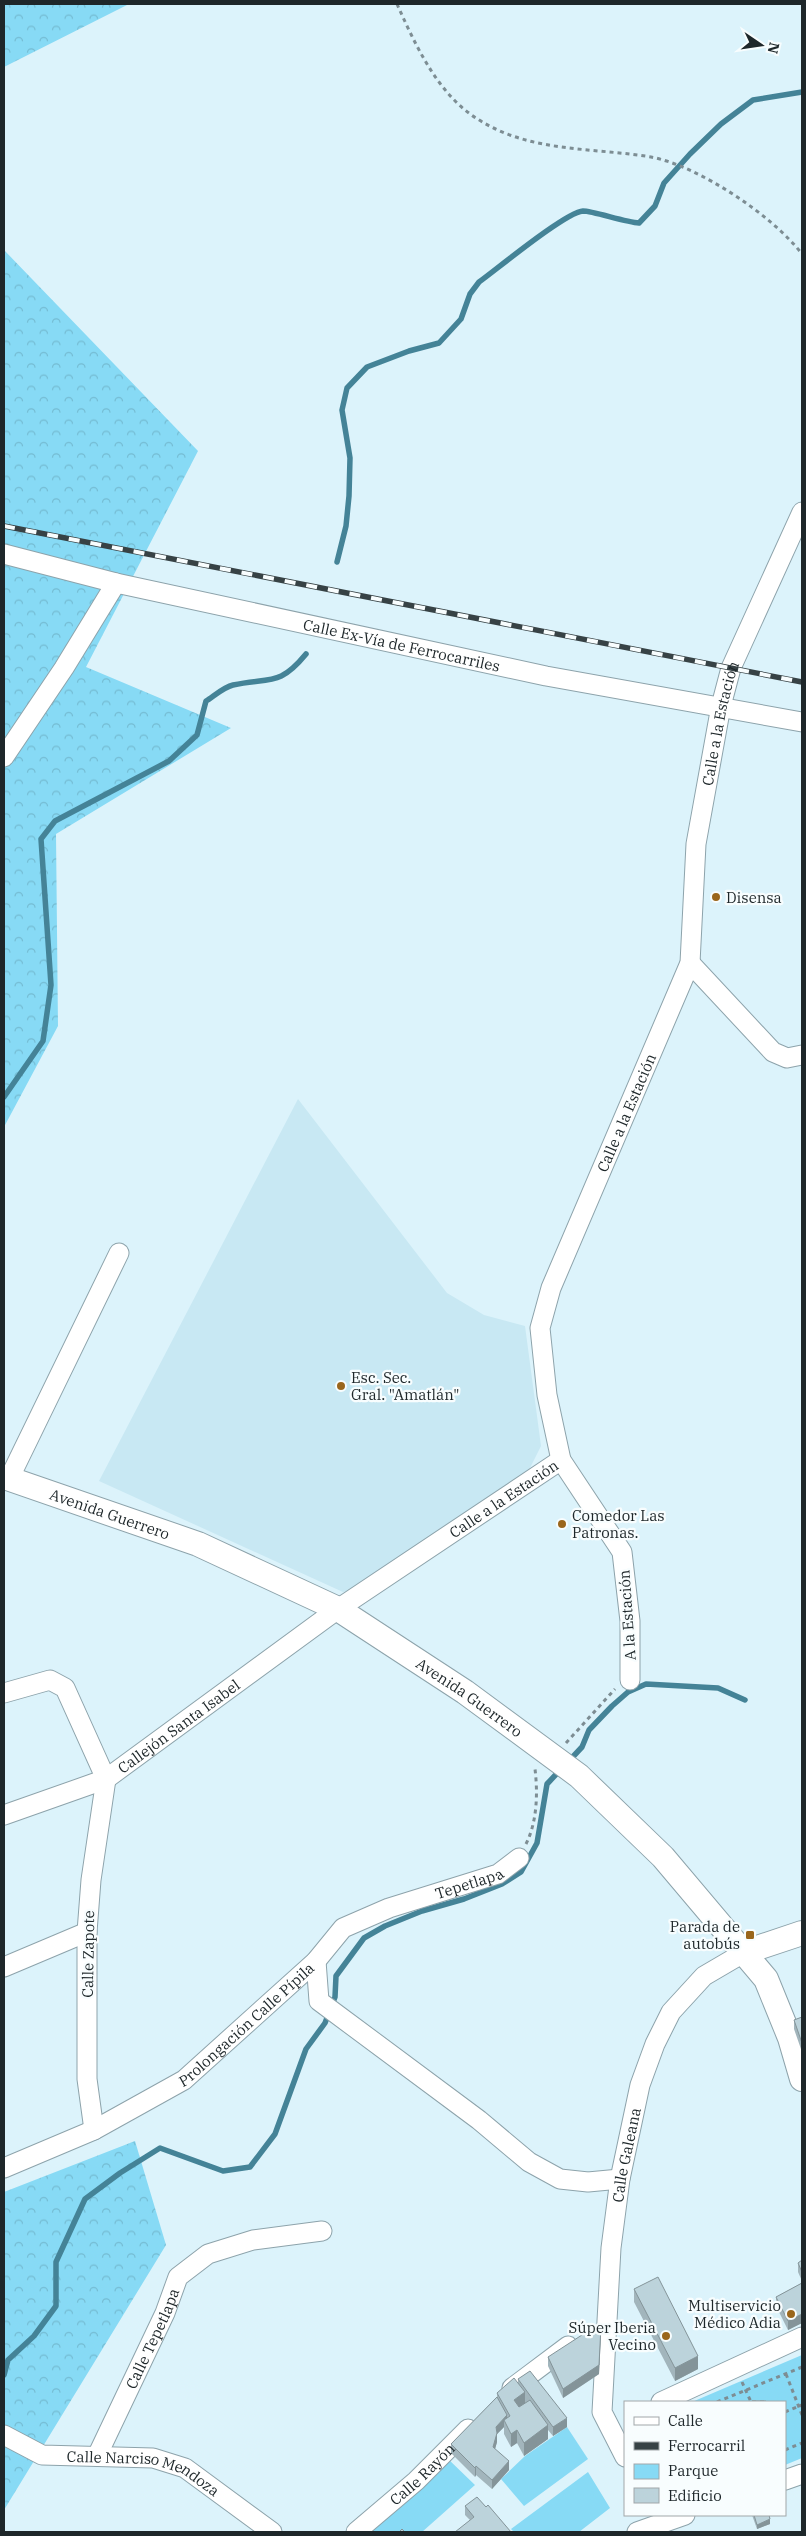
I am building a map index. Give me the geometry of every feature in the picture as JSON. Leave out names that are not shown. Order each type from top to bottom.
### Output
[{"type":"main road","name":"Avenida Guerrero","points":[[7,1478],[198,1544],[338,1608],[465,1692],[554,1757],[579,1776],[663,1857],[766,1979],[790,2038],[802,2079]]},
{"type":"main road","name":"Calle Galeana","points":[[745,1952],[802,1933]]},
{"type":"street","name":"Calle a la Estación","points":[[338,1608],[561,1460],[547,1395],[540,1328],[551,1288],[690,963],[696,844],[721,706],[731,668],[802,512]]},
{"type":"street","name":"Calle Ex-Vía de Ferrocarriles","points":[[4,554],[116,583],[546,676],[802,722]]},
{"type":"street","points":[[4,758],[64,668],[116,583]]},
{"type":"street","points":[[690,963],[773,1052],[788,1058],[802,1055]]},
{"type":"street","points":[[7,1478],[119,1253]]},
{"type":"street","name":"A la Estación","points":[[561,1460],[622,1552],[630,1621],[630,1680]]},
{"type":"street","name":"Callejón Santa Isabel","points":[[4,1815],[106,1779],[338,1608]]},
{"type":"street","points":[[4,1693],[50,1680],[64,1688],[106,1779]]},
{"type":"street","name":"Calle Zapote","points":[[94,2130],[88,2079],[87,1932],[90,1880],[106,1779]]},
{"type":"street","name":"Tepetlapa","points":[[316,1961],[343,1928],[389,1908],[498,1874],[519,1858]]},
{"type":"street","points":[[4,1967],[87,1932]]},
{"type":"street","name":"Calle Galeana","points":[[624,2453],[617,2422],[602,2412],[594,2333],[611,2248],[620,2179],[640,2085],[655,2044],[671,2012],[704,1976],[745,1952]]},
{"type":"street","name":"Prolongación Calle Pípila","points":[[316,1961],[319,2001],[479,2120],[529,2162],[560,2179],[588,2182],[620,2179]]},
{"type":"street","name":"Prolongación Calle Pípila","points":[[4,2168],[94,2130],[184,2080],[316,1961]]},
{"type":"street","name":"Calle Tepetlapa","points":[[97,2456],[165,2313],[178,2278],[208,2254],[253,2240],[322,2231]]},
{"type":"street","points":[[499,2399],[557,2353],[594,2333]]},
{"type":"street","points":[[663,2401],[802,2337]]},
{"type":"street","name":"Calle Rayón","points":[[356,2532],[416,2481],[478,2419]]},
{"type":"street","name":"Calle Narciso Mendoza","points":[[4,2435],[42,2455],[153,2458],[185,2468],[272,2532]]},
{"type":"street","points":[[786,2480],[802,2474]]},
{"type":"street","points":[[637,2532],[656,2519],[678,2516]]},
{"type":"path","points":[[397,4],[428,64],[450,96],[474,117],[507,135],[550,147],[665,160],[694,171],[772,223],[802,254]]},
{"type":"path","name":"A la Estación","points":[[554,1757],[618,1685],[630,1680]]},
{"type":"path","name":"Tepetlapa","points":[[519,1858],[532,1832],[536,1793],[531,1741]]},
{"type":"path","points":[[719,2401],[802,2366]]},
{"type":"path","points":[[786,2374],[802,2415]]},
{"type":"path","points":[[745,2390],[750,2401]]},
{"type":"path","points":[[786,2412],[802,2405]]},
{"type":"path","points":[[786,2450],[802,2443]]},
{"type":"shaded area","name":"Esc. Sec. Gral. \"Amatlán\"","points":[[298,1099],[447,1293],[484,1315],[525,1326],[541,1446],[527,1474],[357,1589],[343,1592],[99,1481]]},
{"type":"green space","points":[[4,4],[129,4],[4,67]]},
{"type":"green space","points":[[4,250],[198,451],[86,667],[231,728],[56,834],[58,1026],[4,1127]]},
{"type":"green space","points":[[135,2141],[166,2245],[4,2510],[4,2192]]},
{"type":"green space","points":[[802,2355],[802,2458],[786,2465],[786,2401],[694,2401]]},
{"type":"green space","points":[[567,2427],[588,2459],[524,2506],[501,2479],[525,2456]]},
{"type":"green space","points":[[446,2457],[475,2485],[422,2532],[365,2532]]},
{"type":"green space","points":[[588,2472],[610,2508],[579,2532],[514,2532],[511,2529]]},
{"type":"building","points":[[802,2017],[802,2043],[794,2020]]},
{"type":"building","points":[[802,2260],[802,2272],[798,2263]]},
{"type":"building","name":"Súper Iberia Vecino","points":[[658,2277],[698,2356],[675,2368],[634,2289]]},
{"type":"building","name":"Multiservicio Médico Adia","points":[[802,2283],[802,2314],[788,2321],[776,2297]]},
{"type":"building","points":[[601,2326],[599,2365],[563,2389],[548,2357],[585,2333]]},
{"type":"building","points":[[530,2371],[567,2418],[553,2427],[518,2379]]},
{"type":"building","points":[[514,2378],[525,2392],[514,2400],[519,2407],[530,2400],[548,2425],[524,2443],[517,2430],[511,2434],[504,2420],[510,2416],[497,2393]]},
{"type":"building","points":[[497,2397],[507,2415],[496,2427],[497,2433],[493,2447],[509,2461],[492,2480],[476,2466],[475,2468],[451,2444]]},
{"type":"building","points":[[477,2497],[486,2507],[488,2505],[511,2532],[455,2532],[474,2517],[465,2506]]},
{"type":"building","points":[[754,2516],[769,2516],[770,2519],[757,2525]]},
{"type":"waterway","points":[[337,562],[346,526],[349,496],[350,458],[342,410],[347,388],[367,367],[409,351],[439,343],[461,319],[470,294],[479,282],[547,230],[574,214],[588,211],[639,223],[655,206],[664,183],[721,124],[753,100],[802,92]]},
{"type":"waterway","points":[[4,1097],[43,1041],[51,985],[41,839],[55,821],[169,761],[197,735],[206,701],[230,686],[281,676],[288,672],[306,654]]},
{"type":"waterway","points":[[568,1762],[582,1747],[589,1730],[612,1706],[628,1692],[646,1684],[718,1688],[745,1700]]},
{"type":"waterway","points":[[4,2375],[8,2360],[34,2336],[56,2306],[56,2262],[85,2199],[120,2173],[160,2148],[223,2171],[250,2167],[275,2134],[306,2049],[325,2023],[335,1997],[336,1976],[364,1938],[385,1926],[422,1911],[464,1899],[502,1884],[521,1872],[537,1843],[547,1784],[562,1768]]},
{"type":"railway","points":[[4,526],[802,682]]},
{"type":"place","name":"Disensa","points":[[716,897]]},
{"type":"place","name":"Esc. Sec. Gral. \"Amatlán\"","points":[[341,1386]]},
{"type":"place","name":"Comedor Las Patronas.","points":[[562,1524]]},
{"type":"place","name":"Parada de autobús","points":[[750,1935]]},
{"type":"place","name":"Multiservicio Médico Adia","points":[[791,2314]]},
{"type":"place","name":"Súper Iberia Vecino","points":[[666,2336]]}]
